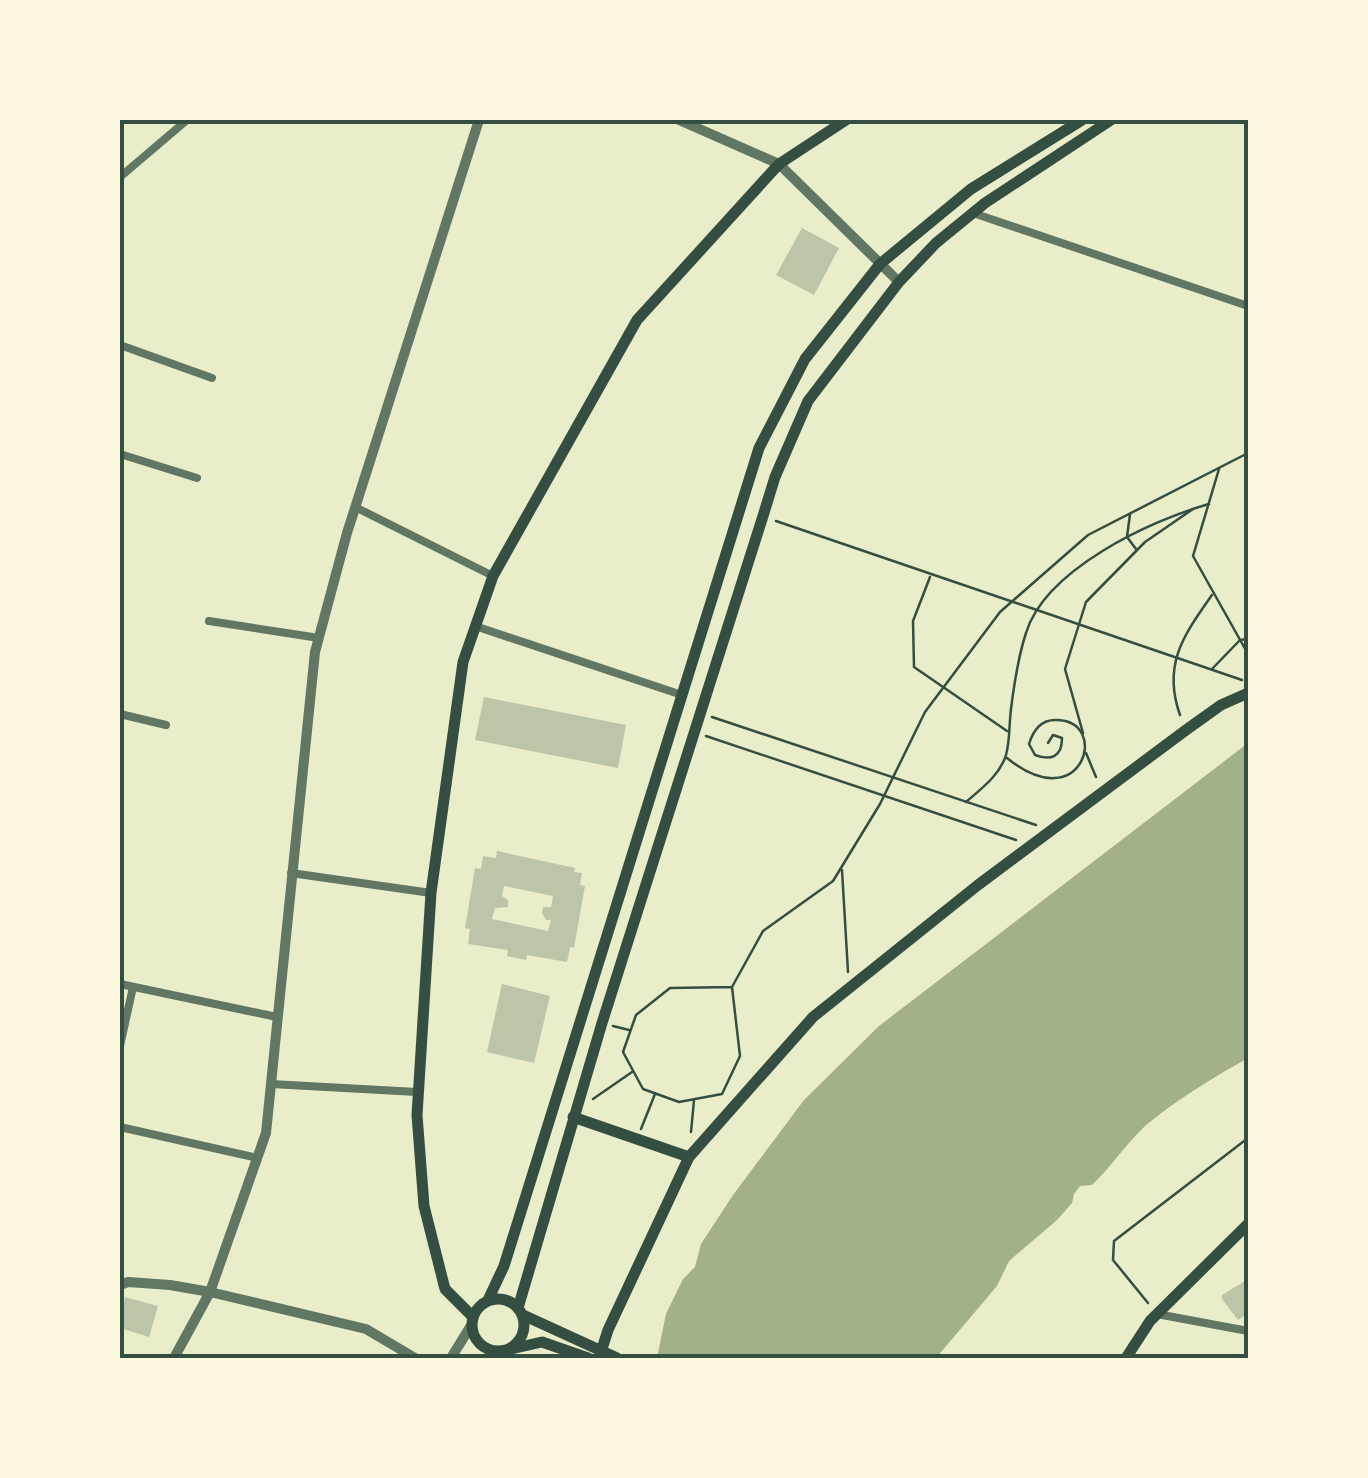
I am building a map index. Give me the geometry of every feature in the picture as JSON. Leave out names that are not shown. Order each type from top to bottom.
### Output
[{"type":"main road","points":[[478,1358],[473,1320],[445,1289],[424,1206],[417,1092],[430,893],[463,662],[493,576],[636,320],[779,164],[846,120]]},
{"type":"main road","points":[[473,1320],[488,1300],[504,1266],[759,448],[805,359],[880,264],[971,189],[1082,120]]},
{"type":"main road","points":[[501,1353],[521,1339],[521,1312],[574,1114],[775,476],[808,401],[899,282],[936,243],[973,213],[1111,120]]},
{"type":"main road","points":[[592,1355],[608,1330],[689,1157],[812,1018],[1220,704],[1248,693]]},
{"type":"main road","points":[[574,1114],[689,1157]]},
{"type":"main road","points":[[1126,1358],[1157,1314],[1248,1224]]},
{"type":"main road","points":[[488,1300],[505,1299],[592,1355]]},
{"type":"main road","points":[[478,1342],[501,1353],[542,1342],[617,1358]]},
{"type":"street","points":[[120,178],[187,120]]},
{"type":"street","points":[[174,1358],[210,1292],[266,1134],[319,638],[355,507],[479,120]]},
{"type":"street","points":[[679,120],[779,164],[899,282]]},
{"type":"street","points":[[973,213],[1248,306]]},
{"type":"street","points":[[120,346],[212,378]]},
{"type":"street","points":[[120,454],[197,478]]},
{"type":"street","points":[[355,507],[493,576]]},
{"type":"street","points":[[210,621],[319,638]]},
{"type":"street","points":[[475,626],[682,694]]},
{"type":"street","points":[[120,714],[166,725]]},
{"type":"street","points":[[291,872],[430,893]]},
{"type":"street","points":[[120,984],[277,1017]]},
{"type":"street","points":[[120,1046],[133,987]]},
{"type":"street","points":[[271,1084],[417,1092]]},
{"type":"street","points":[[120,1126],[258,1158]]},
{"type":"street","points":[[120,1285],[156,1284],[210,1292],[366,1329],[414,1358]]},
{"type":"street","points":[[1157,1314],[1248,1331]]},
{"type":"street","points":[[452,1358],[473,1320]]},
{"type":"path","points":[[732,987],[670,988],[636,1015],[623,1052],[643,1088],[680,1102],[722,1094],[740,1056],[732,987],[763,930],[832,881],[884,796],[925,712],[1000,612],[1088,535],[1248,453]]},
{"type":"path","points":[[1219,468],[1193,556],[1248,654]]},
{"type":"path","points":[[966,802],[993,778],[1006,757],[1026,632],[1043,598],[1127,537],[1170,515],[1209,504]]},
{"type":"path","points":[[1103,792],[1086,753],[1065,669],[1086,602],[1136,550],[1195,508]]},
{"type":"path","points":[[1130,513],[1127,537],[1136,550]]},
{"type":"path","points":[[762,516],[1248,682]]},
{"type":"path","points":[[931,574],[913,622],[914,667],[1008,732]]},
{"type":"path","points":[[1186,730],[1172,692],[1176,658],[1185,633],[1213,593]]},
{"type":"path","points":[[1212,670],[1240,640],[1248,638]]},
{"type":"path","points":[[700,714],[1052,830]]},
{"type":"path","points":[[1048,743],[1053,735],[1062,738],[1062,748],[1048,759],[1035,755],[1029,744],[1042,723],[1055,720],[1075,724],[1083,733]]},
{"type":"path","points":[[694,732],[1032,845]]},
{"type":"path","points":[[1006,757],[1025,772],[1046,780],[1069,775],[1086,753]]},
{"type":"path","points":[[841,866],[849,988]]},
{"type":"path","points":[[602,1023],[631,1030]]},
{"type":"path","points":[[574,1114],[634,1072]]},
{"type":"path","points":[[636,1139],[656,1093]]},
{"type":"path","points":[[689,1157],[694,1099]]},
{"type":"path","points":[[1157,1314],[1113,1260],[1114,1240],[1248,1138]]},
{"type":"shaded area","points":[[1248,743],[1248,1058],[1155,1118],[1092,1185],[1080,1186],[1057,1220],[1009,1261],[997,1286],[936,1358],[657,1358],[666,1314],[683,1279],[695,1267],[701,1244],[804,1100],[879,1026]]},
{"type":"building","points":[[802,228],[839,248],[814,295],[776,275]]},
{"type":"building","points":[[484,697],[626,725],[618,768],[475,740]]},
{"type":"building","points":[[497,851],[575,868],[574,872],[582,873],[580,885],[585,886],[574,948],[570,947],[567,962],[527,955],[526,960],[507,956],[508,950],[468,944],[470,929],[465,928],[475,868],[481,869],[483,856],[496,858]],"holes":[[[504,886],[553,896],[551,907],[543,907],[542,913],[546,920],[551,920],[548,931],[492,919],[495,908],[508,907],[508,900],[502,896]]]},
{"type":"building","points":[[502,984],[550,996],[534,1063],[487,1052]]},
{"type":"building","points":[[1245,1281],[1248,1313],[1238,1320],[1222,1295]]},
{"type":"building","points":[[125,1297],[158,1306],[149,1337],[120,1328]]}]
